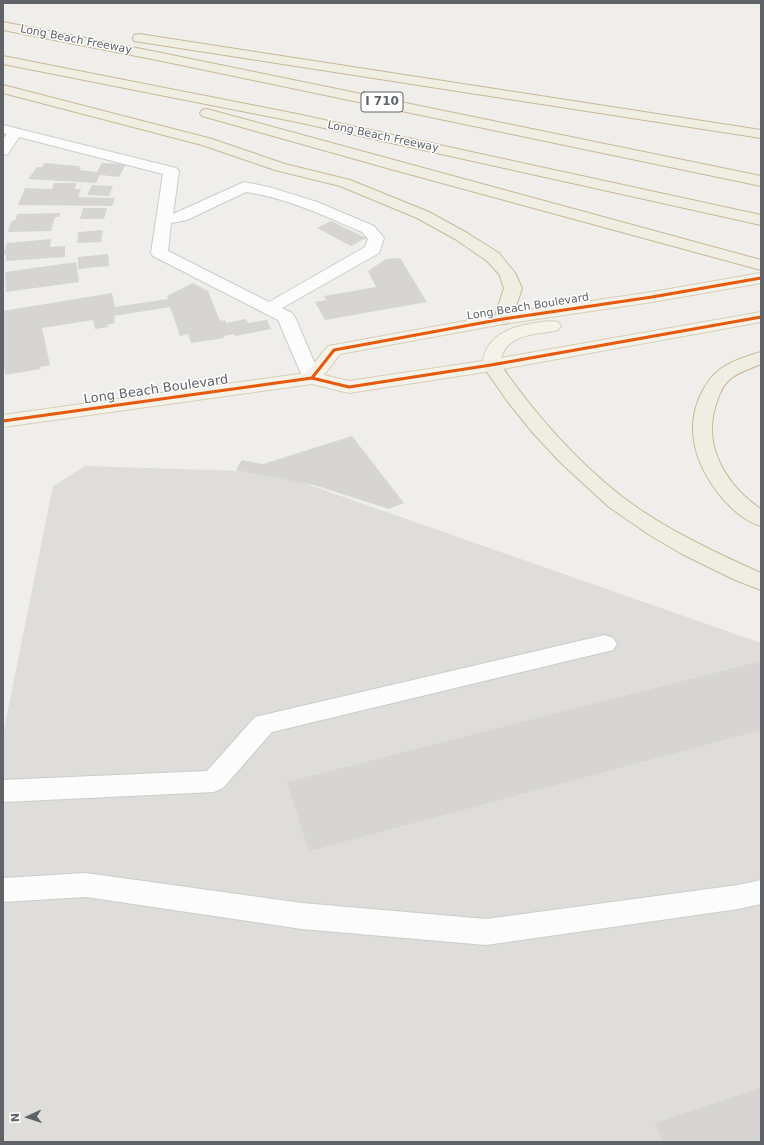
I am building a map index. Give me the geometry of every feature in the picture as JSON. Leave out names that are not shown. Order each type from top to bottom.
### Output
[{"type":"highway","points":[[3,18],[112,34]]},
{"type":"highway","name":"Long Beach Freeway","points":[[3,26],[290,83],[761,181]]},
{"type":"highway","points":[[128,36],[761,134]]},
{"type":"highway","name":"Long Beach Freeway","points":[[3,60],[297,118],[761,220]]},
{"type":"highway","points":[[43,67],[399,167],[761,265]]},
{"type":"highway","points":[[3,89],[207,142],[280,167],[345,183],[423,216],[461,236],[493,258],[507,273],[513,288],[503,319]]},
{"type":"highway","points":[[761,357],[725,374],[708,397],[704,409],[701,431],[707,457],[719,481],[739,503],[761,519]]},
{"type":"highway","points":[[492,365],[502,382],[545,434],[583,473],[622,507],[670,537],[710,559],[761,582]]},
{"type":"main road","name":"Long Beach Boulevard","points":[[312,378],[334,350],[503,319],[761,278]]},
{"type":"main road","points":[[492,365],[494,352],[501,340],[513,334],[533,329],[755,292]]},
{"type":"main road","name":"Long Beach Boulevard","points":[[3,421],[312,378],[349,387],[492,365],[761,317]]},
{"type":"street","points":[[3,151],[9,131],[172,171],[159,253],[286,317],[312,378]]},
{"type":"street","points":[[164,220],[181,217],[244,187],[264,190],[311,205],[368,229],[376,238],[373,250],[270,308]]},
{"type":"street","points":[[3,791],[214,781],[264,724],[606,644]]},
{"type":"street","points":[[3,890],[86,885],[302,916],[486,932],[738,897],[761,892]]},
{"type":"shaded area","points":[[85,466],[272,472],[761,643],[761,1142],[3,1142],[3,734],[53,486]]},
{"type":"building","points":[[45,163],[80,166],[80,170],[97,172],[102,163],[126,164],[119,177],[100,175],[96,183],[28,179],[37,167],[42,167]]},
{"type":"building","points":[[54,183],[77,183],[74,189],[81,189],[78,197],[115,198],[112,206],[18,205],[25,188],[52,189]]},
{"type":"building","points":[[92,185],[113,186],[109,196],[87,195]]},
{"type":"building","points":[[83,208],[107,208],[104,219],[80,219]]},
{"type":"building","points":[[60,213],[59,217],[55,217],[51,231],[8,232],[11,222],[16,219],[17,214]]},
{"type":"building","points":[[331,221],[366,238],[351,246],[317,228]]},
{"type":"building","points":[[103,230],[101,242],[77,243],[78,232]]},
{"type":"building","points":[[51,239],[50,247],[65,246],[65,257],[6,261],[6,254],[3,255],[7,243]]},
{"type":"building","points":[[108,254],[109,266],[78,269],[78,257]]},
{"type":"building","points":[[400,258],[427,302],[325,320],[315,302],[326,300],[324,296],[376,287],[368,271],[386,259]]},
{"type":"building","points":[[76,262],[79,282],[6,292],[5,272]]},
{"type":"building","points":[[193,283],[208,291],[220,321],[225,320],[226,323],[246,319],[248,323],[267,320],[271,329],[235,336],[234,334],[224,336],[224,338],[191,343],[188,334],[180,336],[170,307],[114,316],[115,323],[107,325],[108,327],[95,329],[93,320],[42,328],[50,365],[40,367],[41,369],[5,375],[3,353],[3,311],[112,293],[115,307],[168,299],[167,296]]},
{"type":"building","points":[[352,436],[404,503],[389,509],[314,485],[236,470],[242,460],[263,464]]},
{"type":"building","points":[[761,661],[761,730],[309,851],[287,782]]},
{"type":"building","points":[[761,1088],[761,1142],[663,1142],[655,1123]]},
{"type":"cycle path","points":[[312,378],[334,350],[503,319],[652,297],[761,278]]},
{"type":"cycle path","points":[[3,421],[312,378],[349,387],[491,365],[761,317]]}]
